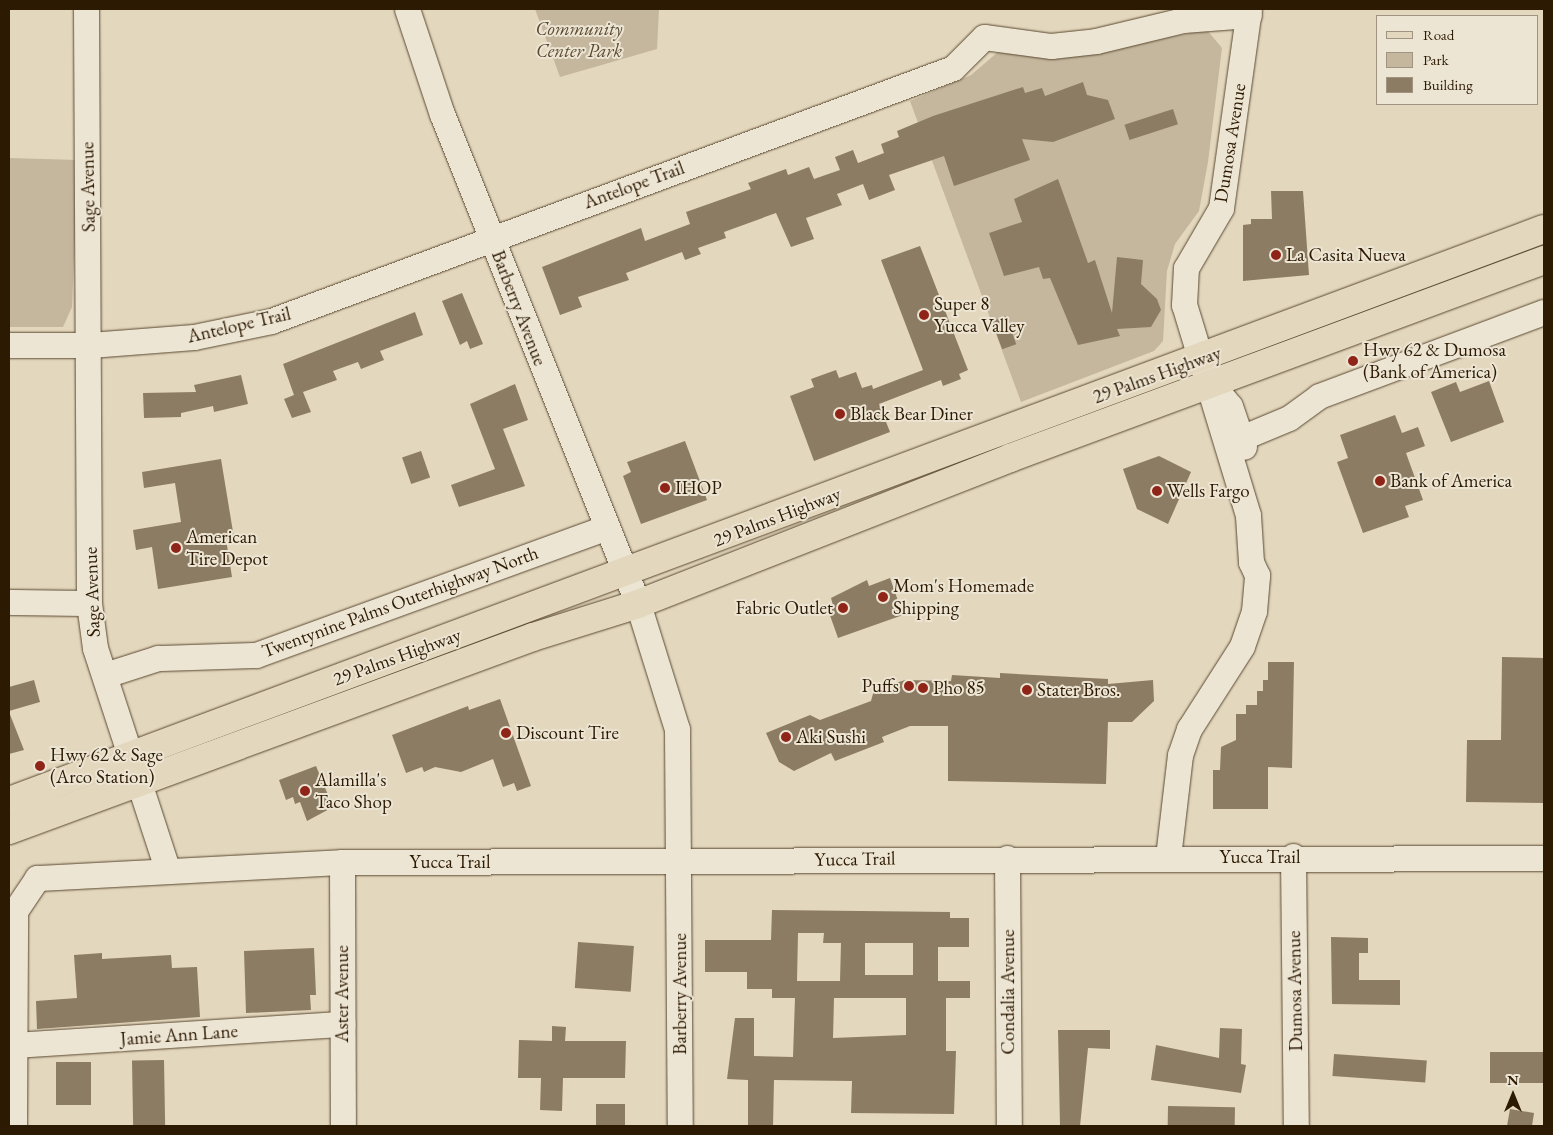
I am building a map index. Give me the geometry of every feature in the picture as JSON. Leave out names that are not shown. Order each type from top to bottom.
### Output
[{"type":"main road","name":"29 Palms Highway","points":[[9,801],[624,575],[1544,229]]},
{"type":"main road","name":"29 Palms Highway","points":[[9,830],[140,785],[532,637],[638,604],[1212,384],[1544,260]]},
{"type":"street","name":"Sage Avenue","points":[[86,9],[90,345],[89,603],[95,648],[167,868]]},
{"type":"street","name":"Barberry Avenue","points":[[407,9],[442,114],[624,575],[638,604],[677,729],[680,861],[680,1126]]},
{"type":"street","name":"Antelope Trail","points":[[9,345],[90,345],[194,337],[271,321],[952,68],[984,37],[1051,46],[1096,41],[1183,20],[1249,12]]},
{"type":"street","name":"Dumosa Avenue","points":[[1249,12],[1222,208],[1186,268],[1184,305],[1212,384],[1230,406],[1241,438],[1264,539],[1265,565],[1256,575]]},
{"type":"street","points":[[1241,438],[1289,418],[1319,396],[1544,312]]},
{"type":"street","name":"Dumosa Avenue","points":[[1168,857],[1180,755],[1200,706],[1242,646],[1254,611],[1256,575],[1251,562],[1248,516],[1214,412],[1212,384]]},
{"type":"street","name":"Twentynine Palms Outerhighway North","points":[[104,675],[158,658],[256,655],[606,528]]},
{"type":"street","points":[[9,602],[89,603]]},
{"type":"street","name":"Dumosa Avenue","points":[[1293,856],[1296,1126]]},
{"type":"street","name":"Yucca Trail","points":[[167,868],[342,862],[1293,856],[1544,858]]},
{"type":"street","name":"Condalia Avenue","points":[[1007,858],[1009,1126]]},
{"type":"street","name":"Aster Avenue","points":[[342,862],[343,1126]]},
{"type":"street","points":[[14,1126],[15,911],[23,893],[37,878],[167,868]]},
{"type":"street","name":"Jamie Ann Lane","points":[[15,1045],[342,1024]]},
{"type":"green space","name":"Community Center Park","points":[[535,9],[659,9],[657,49],[560,77]]},
{"type":"green space","points":[[1207,30],[1222,48],[1208,162],[1199,211],[1175,244],[1167,271],[1163,341],[1154,351],[1021,402],[910,101],[971,75],[998,52],[1072,55]]},
{"type":"green space","points":[[9,158],[78,160],[72,307],[63,327],[9,327]]},
{"type":"building","points":[[1083,82],[1087,95],[1108,100],[1115,119],[1053,142],[1022,139],[1030,160],[954,186],[944,156],[889,175],[895,190],[869,200],[863,184],[837,194],[842,205],[806,218],[814,239],[791,247],[776,213],[724,232],[726,238],[698,248],[701,254],[685,260],[682,252],[626,273],[629,280],[578,297],[582,307],[560,315],[542,267],[641,228],[645,241],[690,224],[686,212],[751,189],[748,183],[786,169],[788,175],[809,167],[814,179],[840,170],[835,157],[853,150],[858,163],[884,153],[881,144],[899,137],[897,131],[933,116],[1023,87],[1025,93],[1042,88],[1045,96]]},
{"type":"building","points":[[1173,109],[1178,124],[1129,140],[1124,125]]},
{"type":"building","points":[[1058,179],[1088,263],[1095,260],[1112,313],[1117,257],[1143,260],[1141,284],[1157,299],[1161,310],[1151,327],[1117,329],[1120,336],[1078,345],[1050,278],[1043,279],[1039,267],[1004,276],[989,233],[1022,222],[1014,199]]},
{"type":"building","name":"La Casita Nueva","points":[[1271,191],[1303,191],[1309,275],[1243,281],[1243,225],[1251,224],[1251,219],[1272,219]]},
{"type":"building","points":[[920,246],[968,370],[959,374],[961,379],[943,386],[941,380],[879,404],[890,432],[814,461],[790,396],[814,387],[811,379],[836,370],[839,378],[856,372],[862,388],[872,385],[873,389],[923,370],[881,260]]},
{"type":"building","points":[[462,293],[483,344],[470,349],[467,341],[460,345],[442,301]]},
{"type":"building","points":[[415,312],[423,335],[380,351],[384,360],[361,369],[358,362],[333,371],[337,380],[303,392],[311,412],[292,418],[284,399],[294,395],[283,364]]},
{"type":"building","points":[[1006,316],[1016,344],[1002,349],[992,321]]},
{"type":"building","points":[[241,375],[248,404],[214,412],[213,406],[181,413],[181,417],[144,418],[143,393],[196,392],[194,385]]},
{"type":"building","points":[[1489,381],[1504,422],[1451,442],[1431,392],[1456,382],[1460,392]]},
{"type":"building","points":[[515,384],[528,420],[503,429],[525,486],[459,507],[451,485],[495,469],[470,404]]},
{"type":"building","name":"Bank of America","points":[[1395,415],[1402,433],[1418,427],[1425,446],[1406,453],[1423,500],[1405,506],[1409,517],[1363,533],[1337,462],[1348,458],[1340,435]]},
{"type":"building","name":"IHOP","points":[[685,441],[707,500],[641,524],[623,476],[631,472],[627,462]]},
{"type":"building","points":[[421,451],[430,477],[411,484],[402,458]]},
{"type":"building","name":"Wells Fargo","points":[[1159,456],[1191,472],[1168,524],[1137,509],[1123,469]]},
{"type":"building","points":[[221,459],[234,538],[226,539],[232,577],[158,589],[152,547],[136,550],[133,530],[181,522],[175,483],[144,488],[142,472]]},
{"type":"building","points":[[890,578],[903,615],[838,638],[827,607],[833,605],[831,598],[867,580],[869,586]]},
{"type":"building","points":[[1502,657],[1544,658],[1544,803],[1466,802],[1467,740],[1501,740]]},
{"type":"building","points":[[1268,662],[1294,662],[1292,768],[1268,767],[1268,809],[1213,809],[1213,770],[1220,770],[1221,747],[1236,740],[1236,714],[1246,714],[1246,705],[1257,705],[1257,691],[1263,691],[1263,680],[1268,680]]},
{"type":"building","points":[[1000,673],[1108,679],[1108,684],[1153,680],[1154,701],[1132,722],[1108,722],[1106,784],[948,781],[948,726],[910,726],[882,737],[884,742],[835,761],[831,753],[794,771],[779,762],[766,733],[810,715],[820,720],[871,701],[874,690],[905,680],[951,681],[952,675],[1000,678]]},
{"type":"building","points":[[34,680],[40,702],[9,711],[9,687]]},
{"type":"building","points":[[500,699],[531,786],[517,791],[514,783],[503,787],[493,759],[461,772],[435,767],[424,772],[422,767],[406,773],[392,735],[468,706],[469,710]]},
{"type":"building","points":[[9,712],[24,750],[9,754]]},
{"type":"building","name":"Alamilla's Taco Shop","points":[[316,766],[333,807],[307,821],[300,802],[295,804],[293,797],[286,800],[279,780]]},
{"type":"building","points":[[772,910],[950,912],[950,918],[969,918],[969,947],[938,947],[938,981],[970,981],[970,998],[946,998],[946,1051],[956,1051],[954,1114],[851,1113],[852,1081],[774,1080],[773,1126],[748,1126],[748,1080],[727,1079],[735,1018],[754,1018],[754,1056],[793,1057],[795,998],[772,998],[772,989],[747,989],[747,972],[705,972],[705,940],[771,940]],"holes":[[[798,933],[824,933],[823,943],[841,943],[840,981],[797,981]],[[865,943],[913,943],[913,975],[865,975]],[[834,998],[906,998],[906,1035],[833,1038]]]},
{"type":"building","points":[[1331,937],[1368,938],[1368,953],[1359,953],[1359,980],[1400,980],[1400,1005],[1332,1004]]},
{"type":"building","points":[[578,942],[634,946],[631,992],[575,988]]},
{"type":"building","points":[[314,948],[316,995],[310,995],[311,1010],[246,1013],[244,951]]},
{"type":"building","points":[[102,953],[102,959],[171,955],[172,968],[197,967],[200,1017],[37,1029],[36,1001],[77,998],[74,955]]},
{"type":"building","points":[[552,1026],[566,1027],[565,1041],[626,1041],[625,1078],[563,1078],[562,1111],[540,1110],[541,1078],[518,1078],[519,1040],[552,1041]]},
{"type":"building","points":[[1220,1028],[1242,1029],[1241,1064],[1246,1065],[1241,1093],[1151,1080],[1156,1045],[1219,1058]]},
{"type":"building","points":[[1058,1030],[1110,1030],[1110,1049],[1088,1048],[1080,1126],[1060,1126]]},
{"type":"building","points":[[1490,1052],[1544,1052],[1544,1083],[1490,1083]]},
{"type":"building","points":[[1334,1054],[1427,1060],[1425,1082],[1332,1076]]},
{"type":"building","points":[[164,1060],[165,1126],[133,1126],[132,1061]]},
{"type":"building","points":[[56,1062],[91,1062],[91,1105],[56,1105]]},
{"type":"building","points":[[596,1104],[625,1104],[625,1126],[596,1126]]},
{"type":"building","points":[[1168,1106],[1235,1107],[1235,1126],[1168,1126]]},
{"type":"building","points":[[1510,1109],[1534,1113],[1532,1126],[1507,1126]]},
{"type":"place","name":"La Casita Nueva","points":[[1276,255]]},
{"type":"place","name":"Super 8 Yucca Valley","points":[[924,315]]},
{"type":"place","name":"Hwy 62 & Dumosa (Bank of America)","points":[[1353,361]]},
{"type":"place","name":"Black Bear Diner","points":[[840,414]]},
{"type":"place","name":"Bank of America","points":[[1380,481]]},
{"type":"place","name":"IHOP","points":[[665,488]]},
{"type":"place","name":"Wells Fargo","points":[[1157,491]]},
{"type":"place","name":"American Tire Depot","points":[[176,548]]},
{"type":"place","name":"Mom's Homemade Shipping","points":[[883,597]]},
{"type":"place","name":"Fabric Outlet","points":[[843,608]]},
{"type":"place","name":"Puffs","points":[[909,686]]},
{"type":"place","name":"Pho 85","points":[[923,688]]},
{"type":"place","name":"Stater Bros.","points":[[1027,690]]},
{"type":"place","name":"Discount Tire","points":[[506,733]]},
{"type":"place","name":"Aki Sushi","points":[[786,737]]},
{"type":"place","name":"Hwy 62 & Sage (Arco Station)","points":[[40,766]]},
{"type":"place","name":"Alamilla's Taco Shop","points":[[305,791]]}]
